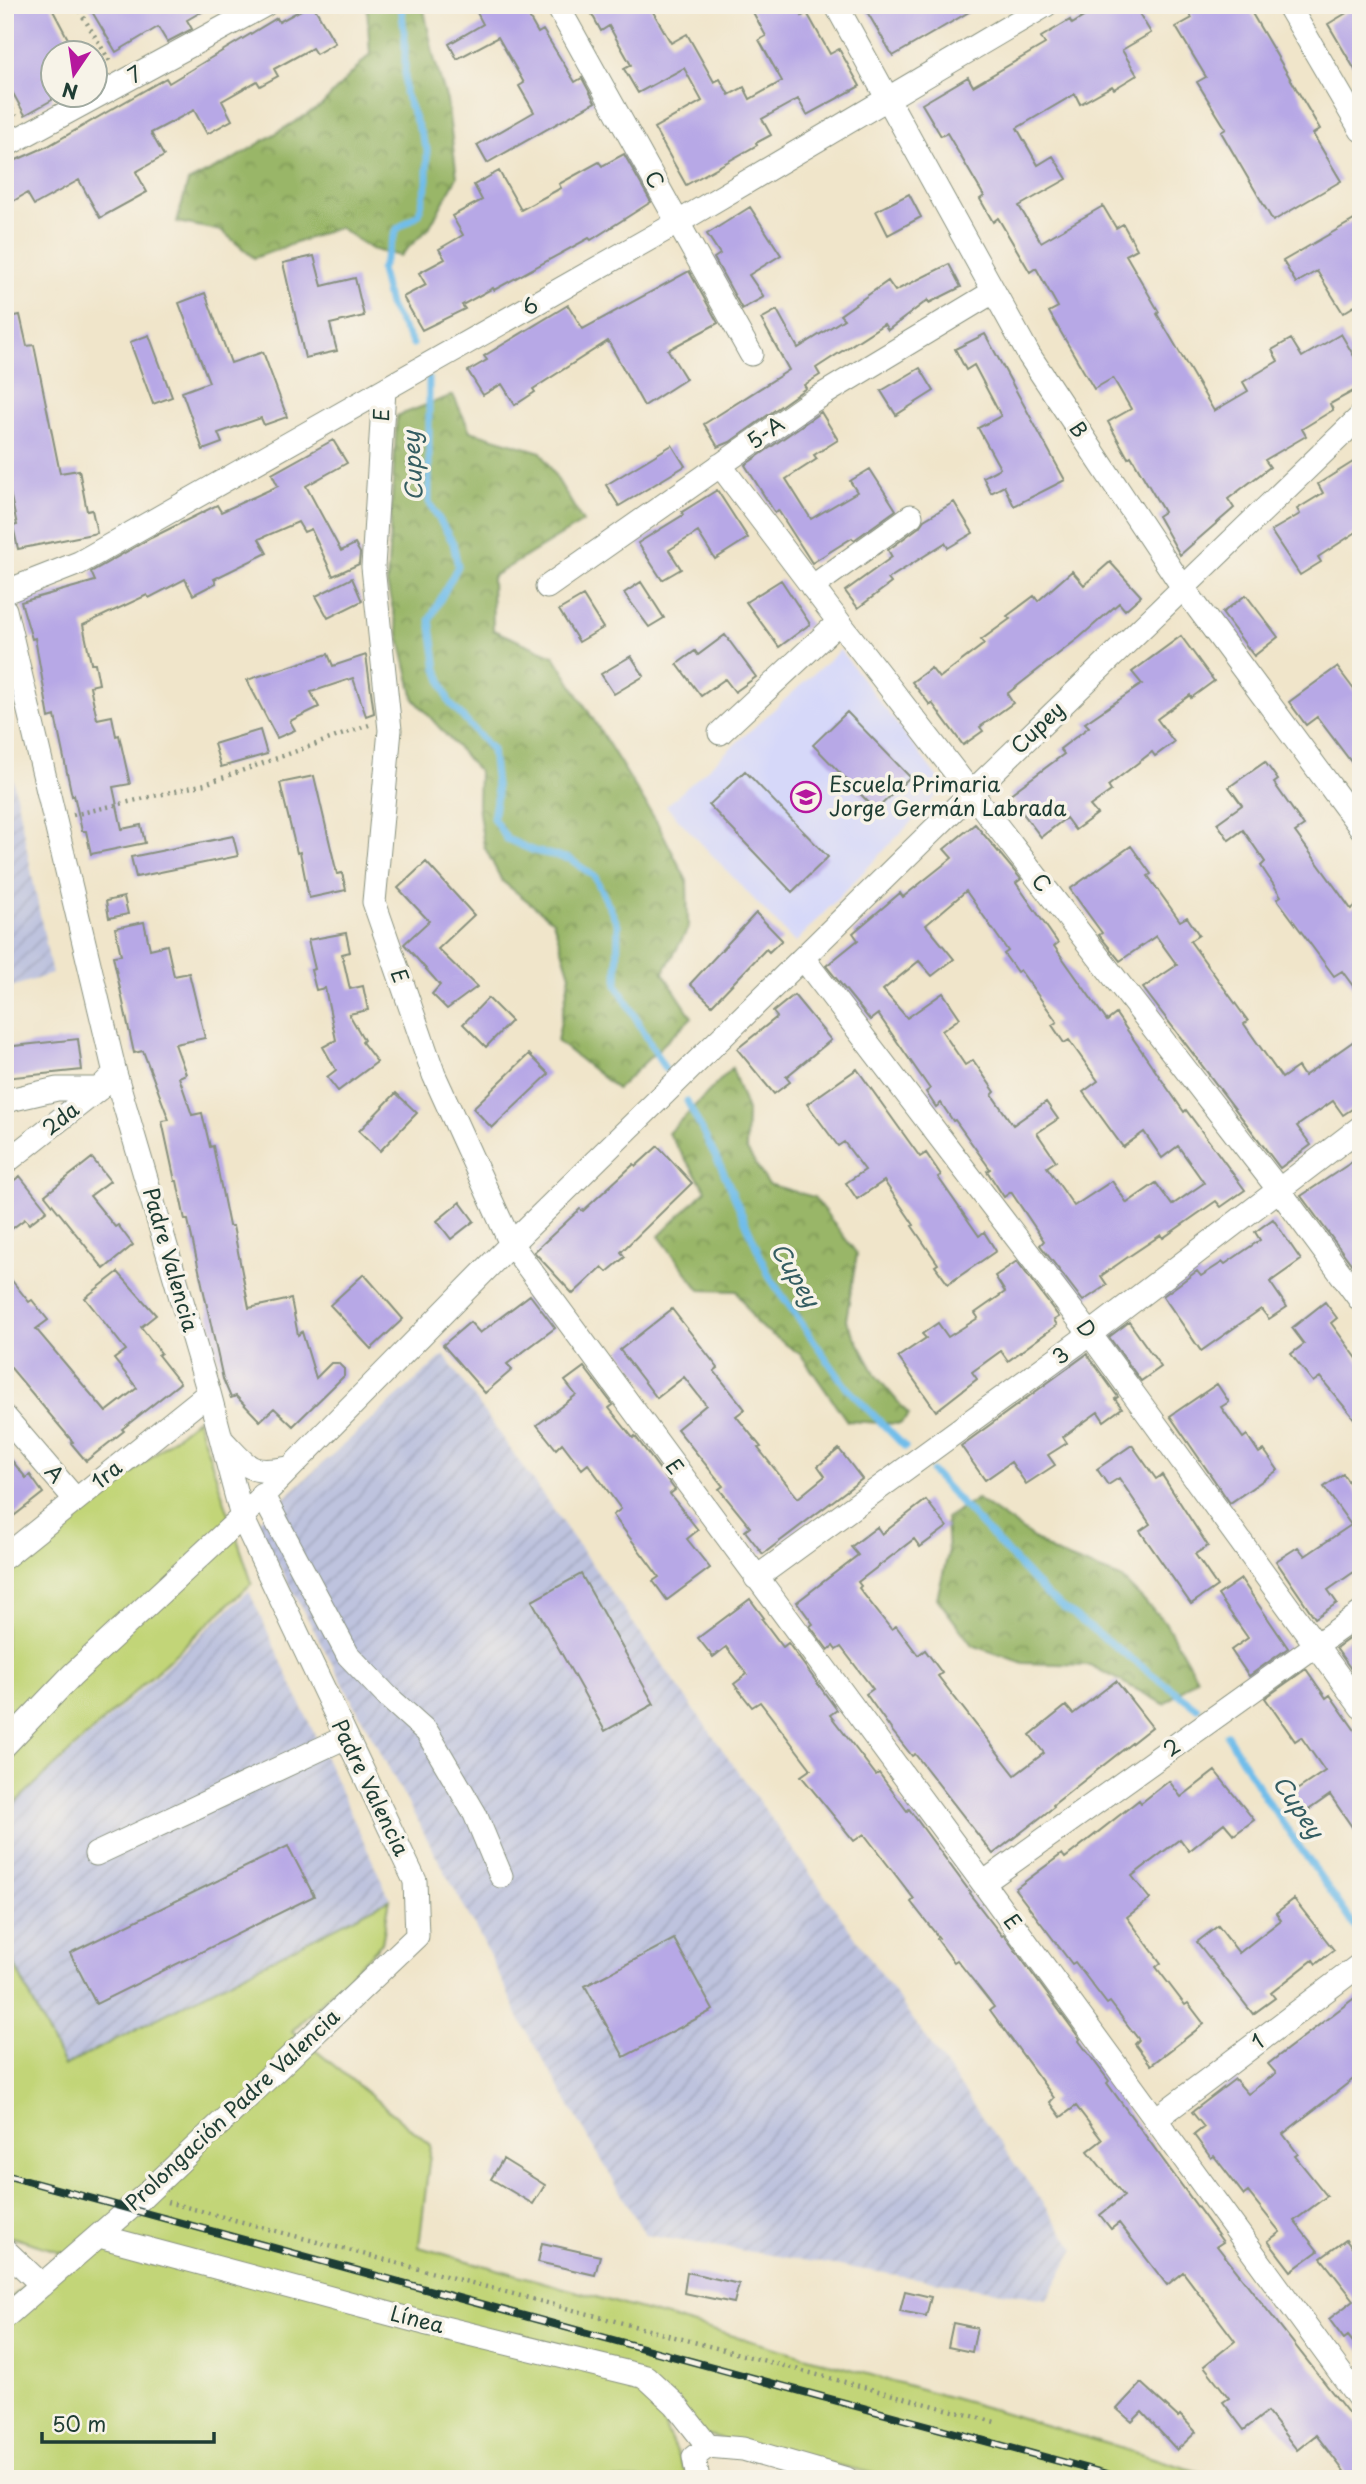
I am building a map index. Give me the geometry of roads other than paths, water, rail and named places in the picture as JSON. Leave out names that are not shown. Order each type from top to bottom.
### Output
[{"type":"street","name":"7","points":[[5,146],[265,5]]},
{"type":"street","name":"C","points":[[557,5],[751,354]]},
{"type":"street","name":"B","points":[[836,5],[1028,355],[1184,589],[1361,828]]},
{"type":"street","name":"6","points":[[5,592],[79,563],[677,223],[1046,5]]},
{"type":"street","points":[[1288,5],[1361,130]]},
{"type":"street","name":"5-A","points":[[547,587],[809,403],[993,292]]},
{"type":"street","name":"E","points":[[384,390],[373,567],[390,723],[374,902],[434,1075],[511,1244],[1361,2401]]},
{"type":"street","name":"Cupey","points":[[5,1745],[72,1675],[242,1517],[511,1244],[971,793],[1361,416]]},
{"type":"street","name":"C","points":[[720,466],[1279,1190],[1361,1301]]},
{"type":"street","points":[[812,587],[911,516]]},
{"type":"street","name":"Padre Valencia","points":[[5,610],[55,819],[107,1081],[209,1393],[242,1517],[415,1881]]},
{"type":"street","points":[[720,733],[839,622]]},
{"type":"street","name":"D","points":[[803,958],[1090,1334],[1361,1707]]},
{"type":"street","points":[[5,1101],[107,1081]]},
{"type":"street","name":"2da","points":[[5,1163],[107,1081]]},
{"type":"street","name":"3","points":[[756,1577],[1090,1334],[1361,1127]]},
{"type":"street","name":"1ra","points":[[5,1557],[209,1393]]},
{"type":"street","name":"A","points":[[5,1417],[76,1500]]},
{"type":"street","points":[[222,1440],[253,1469],[264,1472],[288,1468]]},
{"type":"street","points":[[262,1494],[348,1655],[388,1698],[427,1732],[475,1814],[501,1876]]},
{"type":"street","name":"2","points":[[983,1883],[1361,1614]]},
{"type":"street","points":[[96,1854],[345,1737]]},
{"type":"street","name":"Prolongación Padre Valencia","points":[[5,2317],[144,2196],[416,1936],[415,1881]]},
{"type":"street","name":"1","points":[[1156,2119],[1361,1965]]},
{"type":"street","name":"Línea","points":[[99,2236],[424,2323],[646,2377],[675,2404],[708,2446]]},
{"type":"street","points":[[5,2250],[42,2285]]},
{"type":"street","points":[[698,2479],[694,2457],[708,2446],[743,2449],[847,2479]]},
{"type":"waterway","name":"Cupey","points":[[401,5],[405,39],[405,93],[427,149],[427,183],[419,214],[397,229],[381,270],[389,305],[413,344]]},
{"type":"waterway","name":"Cupey","points":[[429,379],[429,502],[453,543],[458,566],[430,619],[437,669],[449,702],[492,750],[497,795],[493,818],[507,839],[534,851],[570,859],[595,877],[618,925],[617,985],[665,1069]]},
{"type":"waterway","name":"Cupey","points":[[687,1101],[723,1171],[770,1278],[846,1387],[905,1447]]},
{"type":"waterway","name":"Cupey","points":[[932,1472],[1048,1596],[1197,1708]]},
{"type":"waterway","name":"Cupey","points":[[1227,1735],[1264,1796],[1361,1935]]},
{"type":"railway","points":[[5,2175],[1125,2479]]},
{"type":"place","name":"Escuela Primaria Jorge Germán Labrada","points":[[806,797]]}]
